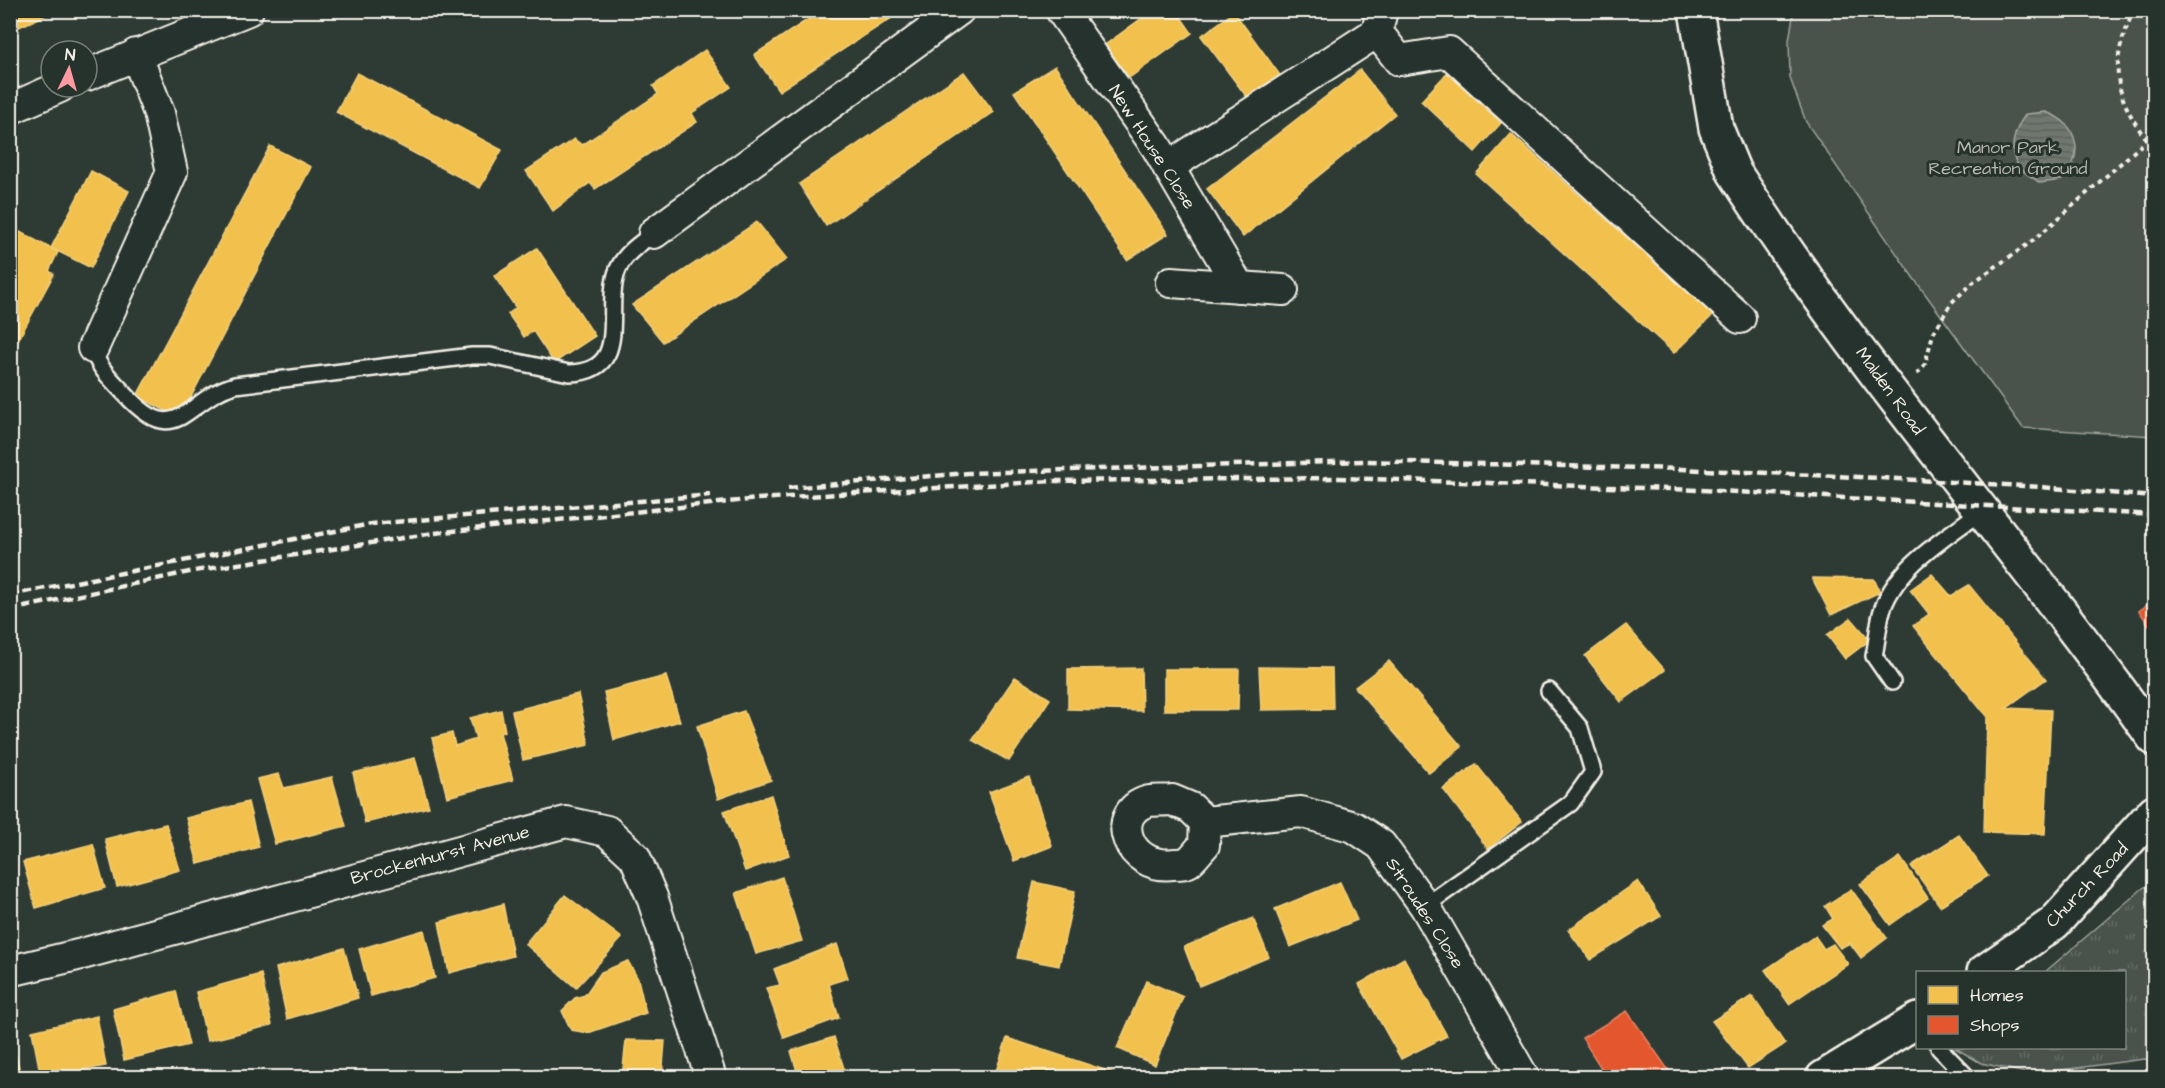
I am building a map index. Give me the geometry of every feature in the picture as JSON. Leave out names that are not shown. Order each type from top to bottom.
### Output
[{"type":"main road","name":"Malden Road","points":[[1700,10],[1697,15],[1705,78],[1716,128],[1734,172],[1897,400],[2109,675],[2154,738]]},
{"type":"main road","name":"Church Road","points":[[1985,971],[2054,923],[2154,812]]},
{"type":"main road","points":[[1823,1077],[1916,1023]]},
{"type":"street","points":[[99,70],[248,10]]},
{"type":"street","points":[[654,232],[959,10]]},
{"type":"street","name":"New House Close","points":[[1061,10],[1168,167],[1239,286]]},
{"type":"street","points":[[1168,167],[1380,21],[1399,60],[1449,52],[1740,318]]},
{"type":"street","points":[[93,348],[172,172],[159,113],[136,54]]},
{"type":"street","points":[[10,109],[39,96]]},
{"type":"street","points":[[1171,282],[1283,290]]},
{"type":"street","name":"Stroudes Close","points":[[1205,822],[1301,812],[1354,827],[1381,845],[1425,906],[1524,1077]]},
{"type":"street","name":"Brockenhurst Avenue","points":[[10,971],[566,822],[607,831],[635,856],[652,897],[711,1077]]},
{"type":"lane","points":[[93,348],[100,366],[140,410],[153,419],[166,421],[180,418],[217,392],[235,384],[460,357],[490,356],[569,373],[579,373],[592,369],[603,360],[612,345],[613,291],[619,268],[625,257],[654,232]]},
{"type":"lane","points":[[1892,682],[1874,656],[1881,614],[1891,591],[1905,571],[1981,511]]},
{"type":"lane","points":[[1425,906],[1571,803],[1593,772],[1580,728],[1549,691]]},
{"type":"lane","points":[[1940,1049],[1968,1077]]},
{"type":"path","points":[[2134,10],[2123,34],[2117,63],[2119,92],[2154,150]]},
{"type":"path","points":[[1897,400],[1925,364],[1933,334],[1950,303],[1975,281],[2034,240],[2147,140]]},
{"type":"green space","name":"Manor Park Recreation Ground","points":[[1794,11],[2154,11],[2154,436],[2023,428],[1910,273],[1806,122],[1790,78],[1789,40]]},
{"type":"green space","points":[[2154,882],[2154,1060],[2144,1059],[2031,1074],[1981,1063],[1957,1049],[2126,1049],[2126,971],[2046,971],[2143,888]]},
{"type":"shaded area","points":[[2046,112],[2066,124],[2072,132],[2076,151],[2074,161],[2062,180],[2040,183],[2020,168],[2013,155],[2013,148],[2018,126],[2026,114]]},
{"type":"building: Homes","points":[[10,10],[57,10],[10,31]]},
{"type":"building: Homes","points":[[822,10],[904,10],[779,91],[754,55]]},
{"type":"building: Homes","points":[[1153,10],[1176,10],[1192,33],[1129,78],[1105,45]]},
{"type":"building: Homes","points":[[1234,12],[1282,78],[1249,100],[1201,36]]},
{"type":"building: Homes","points":[[705,50],[731,87],[692,113],[697,122],[595,189],[590,183],[553,211],[526,171],[574,139],[582,145],[658,94],[653,86]]},
{"type":"building: Homes","points":[[1055,66],[1168,234],[1127,260],[1014,92]]},
{"type":"building: Homes","points":[[1360,70],[1395,114],[1243,237],[1207,189]]},
{"type":"building: Homes","points":[[964,72],[994,112],[826,226],[799,184]]},
{"type":"building: Homes","points":[[357,73],[502,150],[480,188],[336,112]]},
{"type":"building: Homes","points":[[1447,73],[1501,123],[1475,152],[1421,101]]},
{"type":"building: Homes","points":[[1511,134],[1713,315],[1674,353],[1476,174]]},
{"type":"building: Homes","points":[[270,146],[311,167],[180,418],[137,396]]},
{"type":"building: Homes","points":[[91,171],[129,191],[91,268],[51,248]]},
{"type":"building: Homes","points":[[757,222],[787,259],[663,342],[632,305]]},
{"type":"building: Homes","points":[[18,231],[58,252],[49,271],[54,274],[10,355],[10,245]]},
{"type":"building: Homes","points":[[537,248],[595,336],[554,363],[533,331],[524,337],[508,314],[516,308],[494,276]]},
{"type":"building: Homes","points":[[1932,574],[1951,596],[1969,585],[2046,679],[2006,708],[2051,710],[2045,834],[1984,832],[1987,717],[1913,626],[1929,614],[1910,590]]},
{"type":"building: Homes","points":[[1812,578],[1874,579],[1880,592],[1831,615]]},
{"type":"building: Homes","points":[[1851,618],[1870,640],[1845,659],[1827,635]]},
{"type":"building: Homes","points":[[1626,625],[1665,670],[1621,702],[1585,656]]},
{"type":"building: Homes","points":[[1389,661],[1462,747],[1429,773],[1355,687]]},
{"type":"building: Homes","points":[[1259,667],[1332,668],[1333,709],[1261,710]]},
{"type":"building: Homes","points":[[1141,668],[1142,711],[1068,709],[1068,669]]},
{"type":"building: Homes","points":[[1164,669],[1239,669],[1238,710],[1164,710]]},
{"type":"building: Homes","points":[[666,676],[680,721],[614,740],[604,692]]},
{"type":"building: Homes","points":[[1015,677],[1050,699],[1009,761],[972,740]]},
{"type":"building: Homes","points":[[578,694],[589,745],[523,760],[512,711]]},
{"type":"building: Homes","points":[[501,710],[505,731],[500,733],[513,780],[447,797],[432,738],[452,733],[455,746],[476,739],[470,718]]},
{"type":"building: Homes","points":[[744,711],[771,780],[718,799],[697,726]]},
{"type":"building: Homes","points":[[415,758],[429,807],[365,823],[353,773]]},
{"type":"building: Homes","points":[[1476,764],[1522,822],[1488,849],[1443,789]]},
{"type":"building: Homes","points":[[279,774],[284,788],[332,777],[346,826],[275,844],[257,779]]},
{"type":"building: Homes","points":[[1029,777],[1052,846],[1014,861],[989,792]]},
{"type":"building: Homes","points":[[771,795],[789,855],[745,871],[724,811]]},
{"type":"building: Homes","points":[[248,802],[259,847],[198,864],[186,818]]},
{"type":"building: Homes","points":[[166,824],[180,870],[117,887],[105,839]]},
{"type":"building: Homes","points":[[1959,835],[1988,876],[1940,906],[1911,866]]},
{"type":"building: Homes","points":[[93,844],[105,888],[36,908],[23,862]]},
{"type":"building: Homes","points":[[1900,857],[1928,898],[1890,925],[1860,884]]},
{"type":"building: Homes","points":[[782,877],[802,941],[756,954],[736,893]]},
{"type":"building: Homes","points":[[1638,881],[1661,916],[1590,960],[1568,930]]},
{"type":"building: Homes","points":[[1034,882],[1075,891],[1059,966],[1017,958]]},
{"type":"building: Homes","points":[[1340,882],[1357,920],[1290,947],[1275,909]]},
{"type":"building: Homes","points":[[1851,889],[1887,938],[1861,958],[1850,943],[1840,948],[1822,925],[1833,919],[1825,906]]},
{"type":"building: Homes","points":[[565,895],[622,938],[576,988],[525,944]]},
{"type":"building: Homes","points":[[503,904],[513,956],[449,973],[439,922]]},
{"type":"building: Homes","points":[[1253,918],[1269,957],[1199,986],[1184,947]]},
{"type":"building: Homes","points":[[424,930],[435,978],[371,996],[359,949]]},
{"type":"building: Homes","points":[[1815,936],[1824,949],[1833,944],[1848,964],[1789,1004],[1765,970]]},
{"type":"building: Homes","points":[[837,944],[848,978],[829,984],[839,1018],[784,1038],[766,988],[780,985],[774,969]]},
{"type":"building: Homes","points":[[344,948],[358,998],[287,1019],[276,968]]},
{"type":"building: Homes","points":[[1404,958],[1447,1036],[1401,1059],[1359,984]]},
{"type":"building: Homes","points":[[628,961],[638,979],[646,1013],[588,1033],[571,1030],[562,1011],[575,998],[585,995],[601,972]]},
{"type":"building: Homes","points":[[261,974],[272,1025],[207,1041],[196,992]]},
{"type":"building: Homes","points":[[1146,981],[1183,997],[1155,1065],[1117,1048]]},
{"type":"building: Homes","points":[[176,991],[189,1045],[124,1060],[113,1009]]},
{"type":"building: Homes","points":[[1752,996],[1785,1044],[1748,1068],[1712,1021]]},
{"type":"building: Homes","points":[[97,1016],[106,1066],[41,1078],[32,1031]]},
{"type":"building: Homes","points":[[834,1037],[847,1078],[799,1078],[791,1051]]},
{"type":"building: Homes","points":[[1007,1038],[1114,1073],[1113,1078],[994,1077]]},
{"type":"building: Homes","points":[[13,1039],[21,1078],[10,1078],[10,1040]]},
{"type":"building: Homes","points":[[626,1040],[665,1041],[662,1078],[622,1078]]},
{"type":"building: Shops","points":[[2148,604],[2154,605],[2154,632],[2139,611]]},
{"type":"building: Shops","points":[[1627,1011],[1674,1078],[1600,1078],[1605,1074],[1582,1038]]},
{"type":"railway","points":[[788,488],[968,473],[1365,461],[1681,469],[1879,478],[2041,487],[2154,497]]},
{"type":"railway","points":[[10,610],[194,571],[434,533],[757,499],[1053,481],[1340,478],[1700,490],[2154,515]]},
{"type":"railway","points":[[10,595],[371,524],[710,495]]}]
